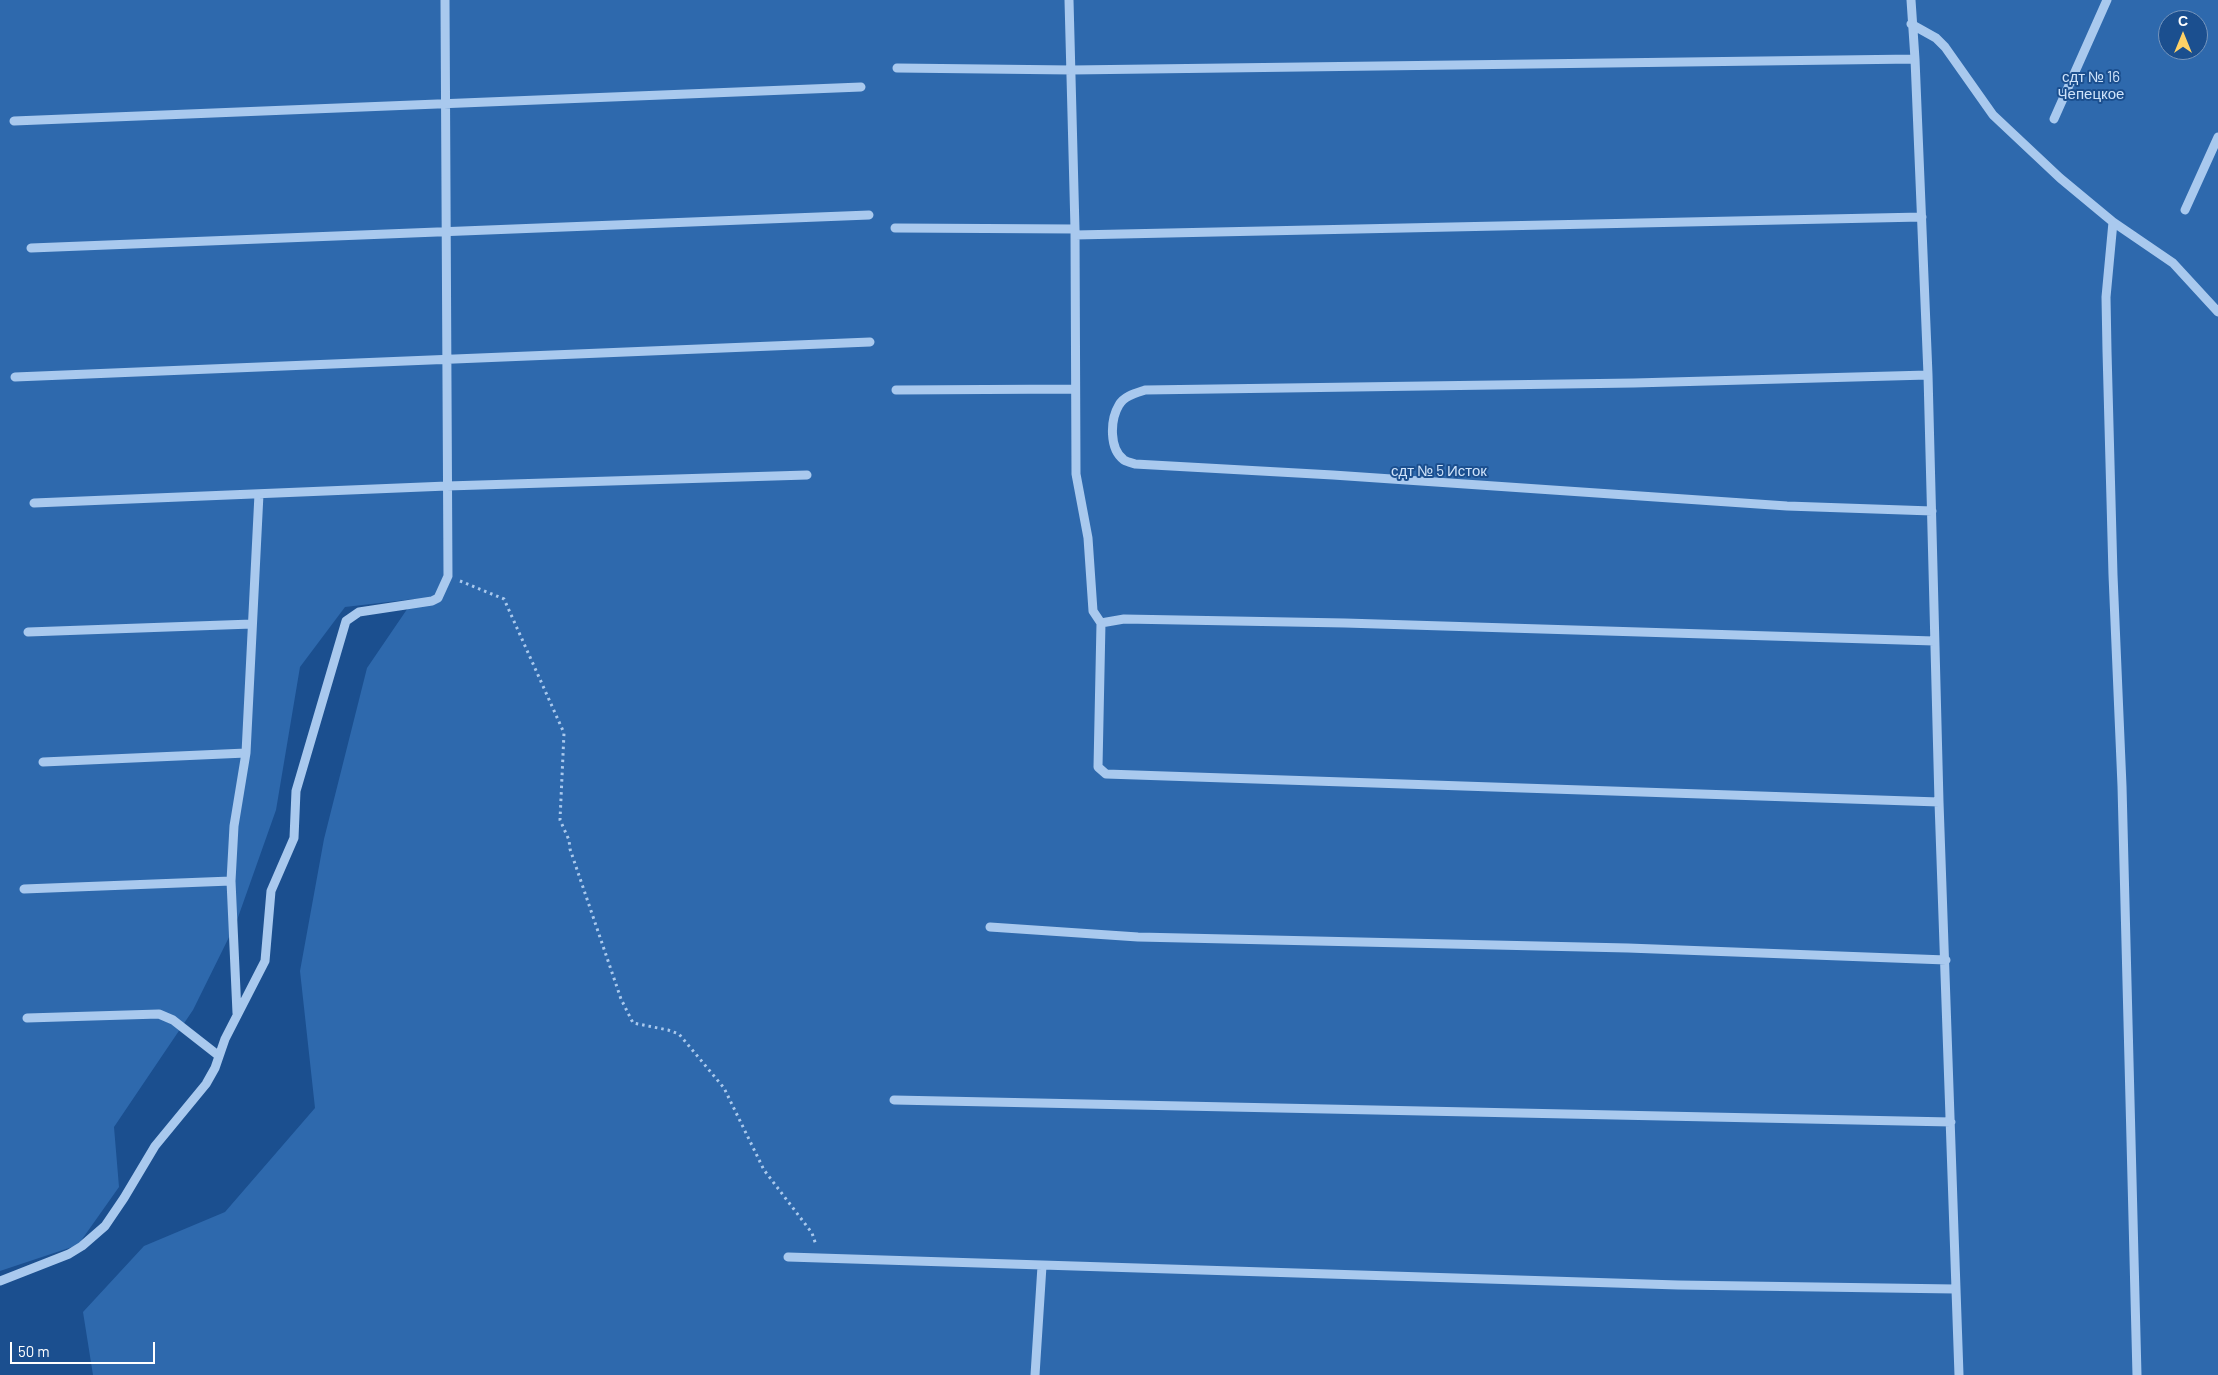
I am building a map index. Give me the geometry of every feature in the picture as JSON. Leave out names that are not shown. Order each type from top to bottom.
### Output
[{"type":"street","points":[[0,1281],[69,1254],[82,1246],[105,1226],[155,1146],[206,1084],[237,1015],[265,962],[271,891],[294,838],[296,791],[346,621],[359,612],[432,601],[438,598],[448,576],[445,0]]},
{"type":"street","points":[[1069,0],[1072,70],[1076,474],[1088,538],[1093,611],[1101,623],[1098,766],[1106,774],[1939,802]]},
{"type":"street","points":[[1911,0],[1928,375],[1934,641],[1959,1375]]},
{"type":"street","points":[[2054,119],[2107,0]]},
{"type":"street","points":[[1911,24],[1936,38],[1993,115],[2060,178],[2114,222],[2172,263],[2218,312]]},
{"type":"street","points":[[897,68],[1072,70],[1915,59]]},
{"type":"street","points":[[14,121],[861,86]]},
{"type":"street","points":[[2185,210],[2218,137]]},
{"type":"street","points":[[31,248],[869,215]]},
{"type":"street","points":[[895,228],[1074,232],[1922,217]]},
{"type":"street","points":[[2114,222],[2106,297],[2107,351],[2113,575],[2122,786],[2137,1375]]},
{"type":"street","points":[[15,377],[870,342]]},
{"type":"street","points":[[1928,375],[1634,383],[1145,390],[1131,395],[1119,404],[1114,420],[1113,440],[1117,451],[1124,460],[1135,464],[1333,475],[1787,506],[1932,511]]},
{"type":"street","points":[[896,390],[1075,389]]},
{"type":"street","points":[[34,503],[447,486],[807,475]]},
{"type":"street","points":[[237,1015],[231,881],[234,826],[246,753],[259,494]]},
{"type":"street","points":[[1101,623],[1124,619],[1346,623],[1934,641]]},
{"type":"street","points":[[28,632],[252,624]]},
{"type":"street","points":[[43,762],[246,753]]},
{"type":"street","points":[[24,889],[231,881]]},
{"type":"street","points":[[990,927],[1138,937],[1628,948],[1946,960]]},
{"type":"street","points":[[27,1018],[159,1014],[174,1020],[219,1056]]},
{"type":"street","points":[[894,1100],[1951,1122]]},
{"type":"street","points":[[788,1257],[1678,1285],[1955,1289]]},
{"type":"street","points":[[1035,1375],[1042,1266]]},
{"type":"path","points":[[448,576],[504,599],[564,733],[560,820],[569,840],[570,849],[621,999],[633,1023],[679,1034],[724,1088],[764,1170],[812,1233],[820,1258]]},
{"type":"green space","points":[[0,0],[2218,0],[2218,1375],[93,1375],[83,1312],[144,1246],[225,1212],[315,1108],[300,971],[324,839],[367,668],[414,599],[345,607],[300,667],[276,810],[236,923],[193,1010],[114,1127],[119,1187],[78,1245],[0,1271]]},
{"type":"park label","name":"сдт № 16 Чепецкое","points":[[2091,86]]},
{"type":"park label","name":"сдт № 5 Исток","points":[[1439,471]]}]
